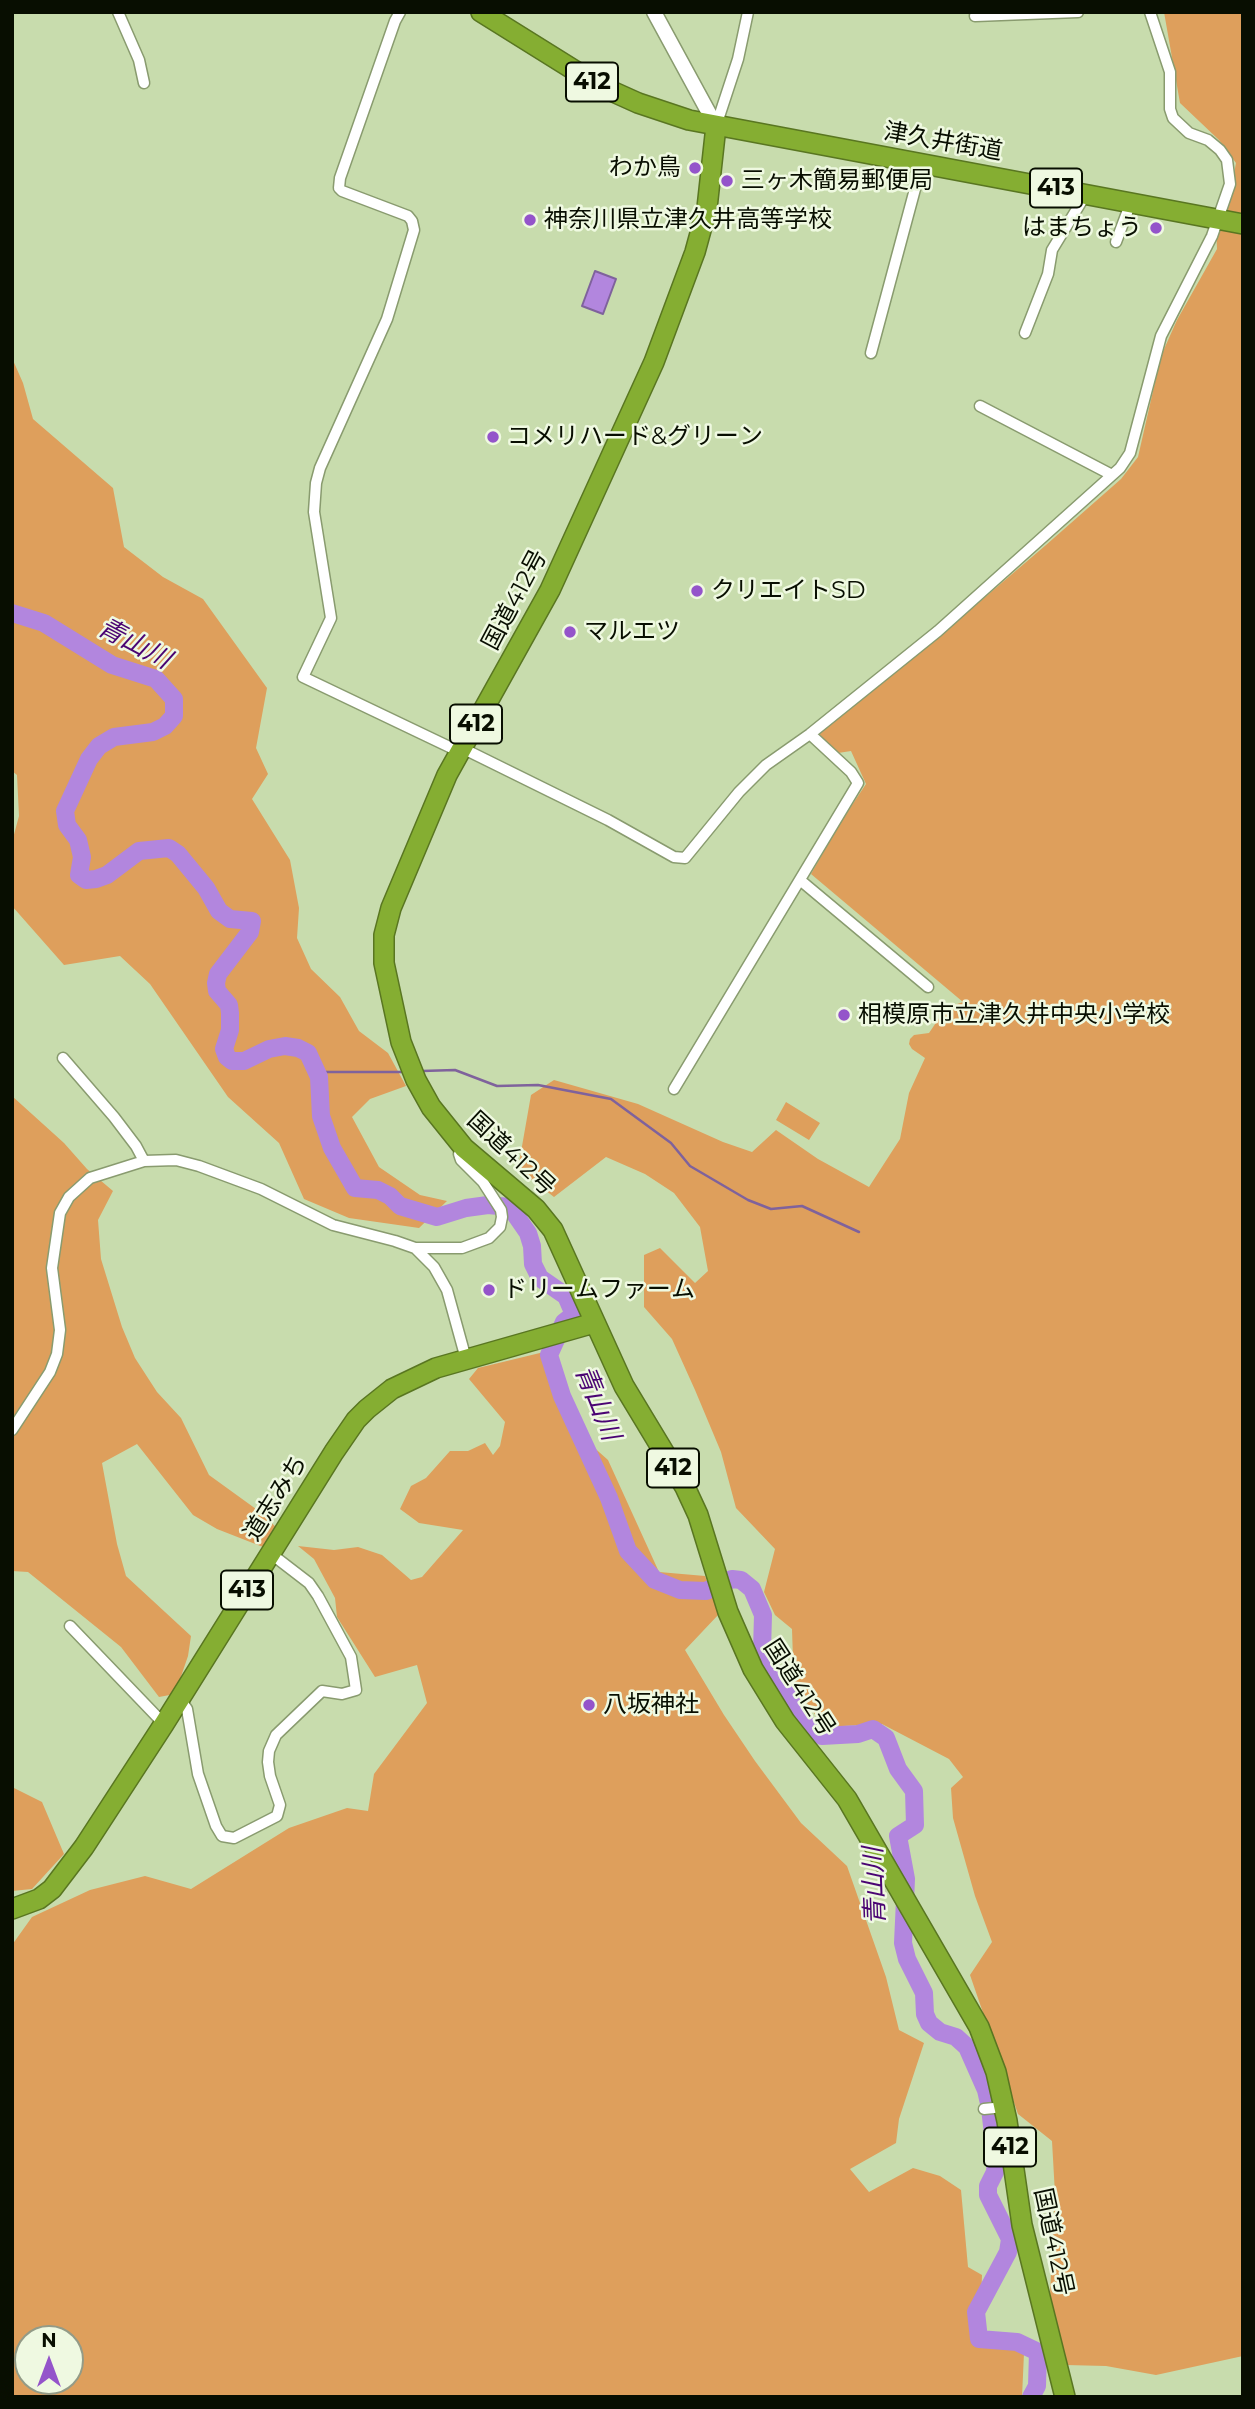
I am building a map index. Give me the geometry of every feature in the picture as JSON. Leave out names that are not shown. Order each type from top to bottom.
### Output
[{"type":"highway","name":"412","points":[[481,12],[598,85],[651,107],[716,126]]},
{"type":"highway","name":"国道412号","points":[[716,126],[708,208],[695,252],[654,362],[550,590],[447,775],[391,908],[384,935],[384,963],[401,1042],[416,1080],[431,1107],[464,1148],[536,1209],[553,1230],[624,1386],[685,1487],[698,1515],[732,1623],[753,1670],[785,1721],[847,1799],[979,2027],[996,2072],[1022,2225],[1065,2397]]},
{"type":"highway","name":"津久井街道","points":[[716,126],[1243,224]]},
{"type":"highway","name":"道志みち","points":[[12,1909],[39,1899],[64,1876],[180,1699],[345,1435],[367,1409],[406,1381],[436,1368],[594,1323]]},
{"type":"street","points":[[118,12],[139,60],[144,83]]},
{"type":"street","points":[[400,12],[349,152],[339,188],[408,216],[414,230],[387,320],[320,468],[316,483],[314,512],[331,618],[303,677],[608,820],[674,857],[685,858],[738,792],[766,765],[810,734],[938,631],[1112,475],[1130,453],[1161,336],[1218,219],[1230,184],[1227,160],[1220,150],[1208,141],[1189,133],[1173,118],[1170,109],[1170,72],[1150,12]]},
{"type":"street","points":[[654,12],[716,126]]},
{"type":"street","points":[[716,126],[738,59],[748,12]]},
{"type":"street","points":[[975,16],[1074,13]]},
{"type":"street","points":[[871,353],[922,163]]},
{"type":"street","points":[[1025,332],[1048,274],[1052,250],[1086,194]]},
{"type":"street","points":[[1116,242],[1130,202]]},
{"type":"street","points":[[980,406],[1112,475]]},
{"type":"street","points":[[674,1089],[859,783],[851,772],[810,734]]},
{"type":"street","points":[[800,880],[928,988]]},
{"type":"street","points":[[63,1058],[114,1118],[144,1161]]},
{"type":"street","points":[[12,1430],[50,1372],[57,1354],[60,1330],[52,1268],[60,1213],[69,1197],[90,1178],[144,1161],[176,1160],[261,1188],[333,1225],[415,1248],[462,1248],[489,1238],[500,1227],[502,1217],[501,1210],[489,1191],[459,1157],[464,1148]]},
{"type":"street","points":[[415,1248],[427,1258],[447,1290],[466,1359]]},
{"type":"street","points":[[180,1699],[187,1710],[198,1774],[222,1836],[234,1838],[277,1816],[280,1805],[268,1762],[269,1751],[276,1735],[322,1691],[342,1694],[356,1690],[351,1657],[318,1596],[309,1583],[270,1553]]},
{"type":"street","points":[[70,1626],[164,1724]]},
{"type":"street","points":[[990,2150],[1008,2147]]},
{"type":"shaded area","points":[[1164,12],[1243,12],[1243,2356],[1156,2375],[1106,2366],[1066,2365],[1050,2294],[1055,2194],[1052,2141],[1018,2114],[970,1975],[992,1942],[975,1896],[953,1818],[951,1788],[963,1777],[949,1759],[882,1724],[824,1727],[786,1674],[793,1660],[792,1629],[775,1615],[764,1592],[775,1549],[736,1508],[721,1452],[672,1339],[644,1307],[644,1255],[660,1248],[695,1283],[708,1271],[700,1227],[674,1193],[645,1174],[606,1157],[554,1197],[518,1169],[531,1095],[554,1080],[638,1104],[752,1152],[776,1130],[818,1159],[869,1187],[900,1139],[909,1093],[925,1058],[912,1049],[910,1039],[914,1035],[929,1033],[946,1008],[963,1002],[811,874],[866,784],[851,751],[838,753],[819,735],[826,726],[942,634],[1046,545],[1121,479],[1138,457],[1161,356],[1177,320],[1217,249],[1216,226],[1224,227],[1236,163],[1219,140],[1180,103]]},
{"type":"shaded area","points":[[595,271],[616,279],[603,314],[582,306]]},
{"type":"shaded area","points":[[12,358],[23,383],[33,419],[113,488],[124,547],[163,577],[203,599],[267,688],[256,748],[268,774],[252,799],[290,860],[299,908],[297,938],[311,969],[340,997],[359,1031],[388,1053],[406,1086],[370,1099],[352,1117],[379,1167],[420,1195],[447,1201],[419,1228],[349,1218],[304,1199],[279,1143],[228,1097],[150,984],[120,956],[64,965],[12,906],[12,842],[19,816],[17,775],[12,771]]},
{"type":"shaded area","points":[[12,1096],[113,1191],[98,1220],[101,1259],[122,1327],[135,1358],[157,1392],[181,1418],[209,1475],[277,1528],[263,1547],[217,1529],[193,1515],[137,1444],[102,1463],[117,1544],[126,1576],[191,1636],[188,1656],[175,1694],[159,1697],[121,1647],[28,1572],[12,1571]]},
{"type":"shaded area","points":[[786,1102],[820,1123],[809,1140],[776,1120]]},
{"type":"shaded area","points":[[544,1352],[571,1427],[608,1460],[659,1572],[705,1576],[719,1614],[685,1650],[724,1715],[801,1823],[847,1866],[886,1977],[899,2030],[924,2043],[899,2119],[896,2143],[850,2169],[869,2192],[913,2168],[940,2176],[961,2190],[968,2267],[982,2275],[980,2330],[994,2344],[1024,2353],[1022,2397],[12,2397],[12,1945],[32,1917],[90,1890],[145,1876],[191,1889],[289,1828],[347,1808],[368,1811],[374,1774],[427,1703],[417,1665],[375,1677],[337,1617],[335,1598],[314,1559],[298,1546],[334,1550],[358,1547],[382,1555],[411,1580],[422,1577],[463,1530],[419,1523],[400,1509],[411,1486],[426,1478],[450,1451],[468,1451],[485,1443],[493,1455],[500,1446],[505,1422],[469,1379],[478,1368]]},
{"type":"shaded area","points":[[12,1787],[42,1802],[64,1854],[32,1889],[12,1891]]},
{"type":"waterway","name":"青山川","points":[[12,613],[44,623],[112,665],[156,679],[174,699],[174,716],[165,726],[153,732],[114,737],[99,746],[89,759],[65,811],[67,825],[78,840],[82,857],[79,875],[86,880],[96,879],[107,875],[139,851],[169,848],[178,854],[206,888],[219,911],[230,919],[252,921],[250,932],[218,974],[216,983],[217,991],[229,1005],[230,1030],[224,1049],[227,1057],[232,1061],[244,1061],[269,1049],[285,1046],[308,1053],[319,1077],[321,1116],[332,1148],[355,1188],[378,1190],[390,1196],[400,1206],[437,1217],[466,1208],[488,1205],[510,1207],[528,1233],[533,1264],[540,1278],[566,1296],[572,1310],[573,1315],[564,1322],[549,1355],[562,1396],[609,1498],[628,1551],[655,1580],[680,1590],[706,1591],[732,1579],[741,1580],[752,1589],[763,1615],[762,1651],[809,1727],[822,1736],[858,1734],[873,1729],[886,1738],[898,1769],[914,1791],[915,1825],[898,1836],[906,1879],[903,1943],[907,1959],[924,1993],[925,2014],[929,2023],[940,2032],[956,2037],[967,2047],[986,2090],[990,2108],[996,2161],[988,2195],[1010,2239],[1008,2252],[976,2312],[979,2339],[1017,2342],[1038,2352],[1037,2386],[1031,2397]]},
{"type":"waterway","points":[[422,1071],[455,1070],[497,1086],[538,1085],[611,1099],[671,1143],[690,1166],[748,1200],[771,1209],[802,1206],[859,1232]]},
{"type":"waterway","points":[[317,1072],[402,1072]]},
{"type":"place","name":"わか鳥","points":[[695,168]]},
{"type":"place","name":"三ヶ木簡易郵便局","points":[[727,181]]},
{"type":"place","name":"神奈川県立津久井高等学校","points":[[530,220]]},
{"type":"place","name":"はまちょう","points":[[1156,228]]},
{"type":"place","name":"コメリハード&グリーン","points":[[493,437]]},
{"type":"place","name":"クリエイトSD","points":[[697,591]]},
{"type":"place","name":"マルエツ","points":[[570,632]]},
{"type":"place","name":"相模原市立津久井中央小学校","points":[[844,1015]]},
{"type":"place","name":"ドリームファーム","points":[[489,1290]]},
{"type":"place","name":"八坂神社","points":[[589,1705]]}]
